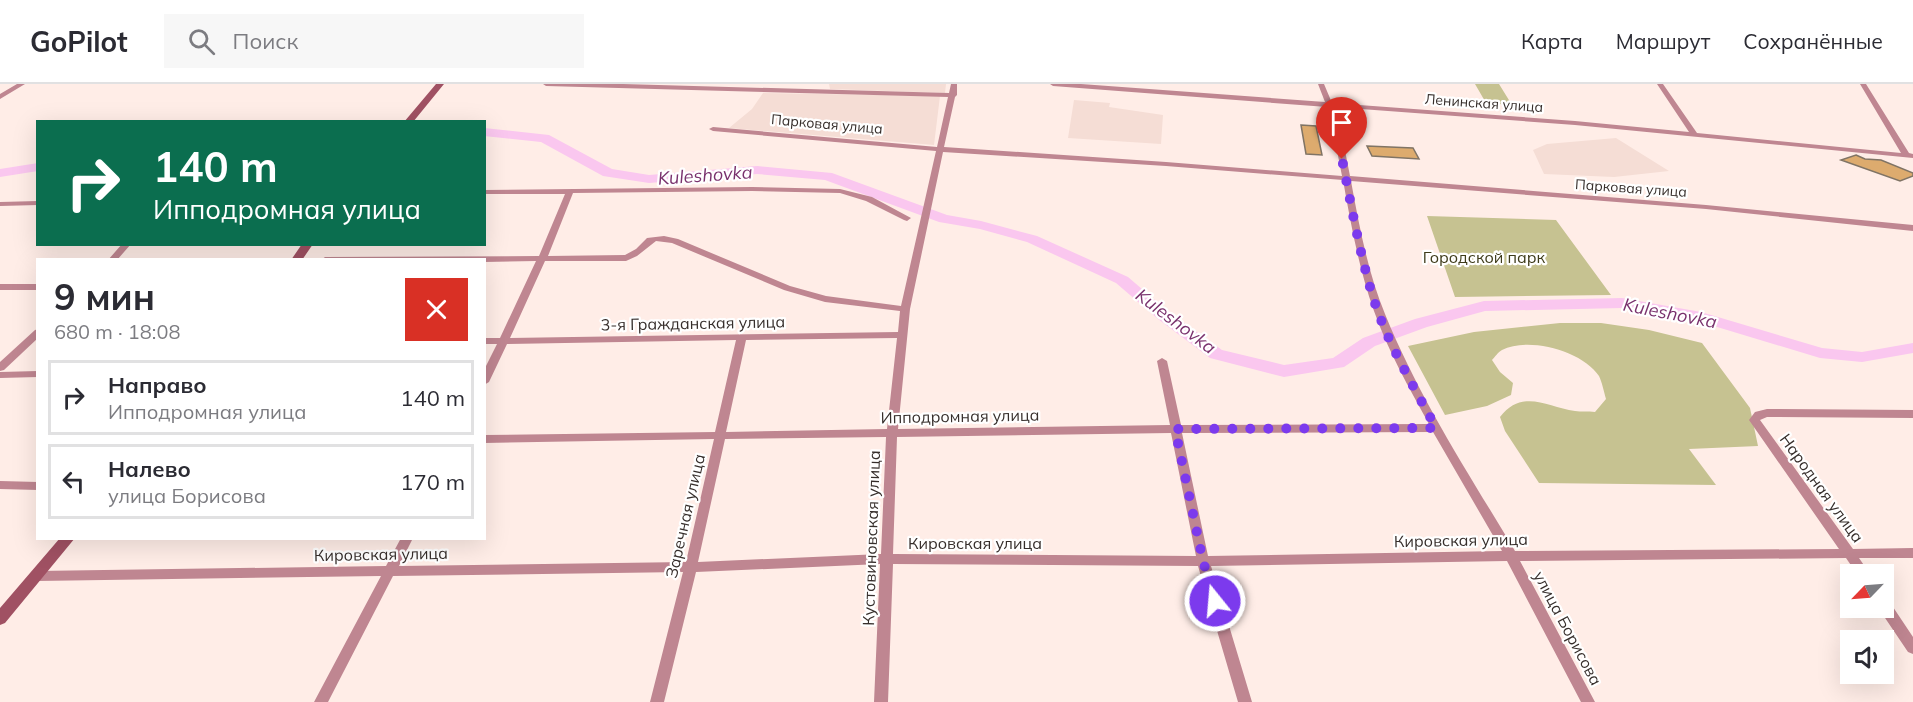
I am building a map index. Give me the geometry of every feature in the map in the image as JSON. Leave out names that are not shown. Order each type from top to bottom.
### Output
[{"type":"main road","points":[[410,120],[440,84]]},
{"type":"main road","points":[[0,619],[66,540]]},
{"type":"street","points":[[0,98],[22,84]]},
{"type":"street","points":[[546,84],[815,88],[953,95]]},
{"type":"street","points":[[939,149],[954,84]]},
{"type":"street","name":"Ленинская улица","points":[[1053,84],[1329,106],[1478,115],[1910,156]]},
{"type":"street","points":[[1321,84],[1334,115],[1346,180]]},
{"type":"street","points":[[1660,84],[1695,135]]},
{"type":"street","points":[[1863,84],[1910,156]]},
{"type":"street","name":"Парковая улица","points":[[713,129],[939,149],[1177,165],[1706,207],[1913,228]]},
{"type":"street","name":"Кустовиновская улица","points":[[881,702],[892,433],[902,335],[905,309],[939,149]]},
{"type":"street","name":"улица Борисова","points":[[1346,180],[1358,240],[1379,312],[1396,349],[1436,428],[1511,556],[1588,702]]},
{"type":"street","points":[[486,192],[752,189],[840,191],[868,199],[907,218]]},
{"type":"street","points":[[486,378],[542,259],[570,191]]},
{"type":"street","points":[[0,204],[36,203]]},
{"type":"street","points":[[486,259],[626,258],[633,255],[651,238],[663,238],[788,288],[833,300],[905,309]]},
{"type":"street","points":[[114,258],[125,246]]},
{"type":"street","points":[[0,287],[36,287]]},
{"type":"street","points":[[0,368],[36,334]]},
{"type":"street","name":"3-я Гражданская улица","points":[[486,341],[902,335]]},
{"type":"street","name":"Заречная улица","points":[[657,702],[691,567],[742,337]]},
{"type":"street","points":[[1162,361],[1203,561],[1245,702]]},
{"type":"street","points":[[0,375],[36,374]]},
{"type":"street","name":"Народная улица","points":[[1857,564],[1754,420],[1759,415],[1767,413],[1913,414]]},
{"type":"street","name":"Ипподромная улица","points":[[486,439],[1175,429],[1436,428]]},
{"type":"street","points":[[0,486],[36,486]]},
{"type":"street","points":[[321,702],[406,540]]},
{"type":"street","name":"Кировская улица","points":[[37,576],[691,567],[886,559],[1203,561],[1913,553]]},
{"type":"street","points":[[1893,618],[1913,648]]},
{"type":"shaded area","points":[[829,84],[946,84],[945,93],[830,89]]},
{"type":"shaded area","points":[[763,93],[940,96],[934,145],[729,128],[752,109]]},
{"type":"shaded area","points":[[1074,100],[1110,103],[1109,107],[1163,115],[1161,144],[1068,138]]},
{"type":"shaded area","points":[[1616,138],[1669,171],[1614,177],[1544,174],[1533,150],[1547,144]]},
{"type":"green space","points":[[1475,84],[1499,84],[1512,105],[1486,103]]},
{"type":"green space","name":"Городской парк","points":[[1427,216],[1556,220],[1611,295],[1455,297]]},
{"type":"green space","points":[[1560,323],[1601,323],[1649,330],[1702,343],[1750,408],[1758,446],[1689,449],[1716,485],[1539,483],[1505,431],[1500,417],[1517,403],[1526,401],[1545,403],[1575,411],[1595,412],[1606,399],[1599,376],[1591,367],[1581,359],[1554,348],[1540,345],[1513,346],[1501,351],[1492,360],[1500,372],[1513,383],[1511,395],[1487,406],[1445,415],[1408,346],[1474,332]]},
{"type":"building","points":[[1301,125],[1316,126],[1322,155],[1306,154]]},
{"type":"building","points":[[1367,146],[1413,148],[1419,159],[1372,156]]},
{"type":"building","points":[[1856,155],[1865,159],[1881,160],[1913,173],[1913,176],[1900,181],[1841,160]]},
{"type":"waterway","name":"Kuleshovka","points":[[486,132],[544,138],[608,173],[649,179],[757,170],[827,176],[944,219],[981,225],[1032,239],[1122,280],[1164,316],[1216,354],[1284,371],[1338,363],[1369,342],[1421,323],[1484,306],[1622,303],[1695,315],[1754,331],[1820,353],[1862,357],[1913,348]]},
{"type":"waterway","name":"Kuleshovka","points":[[0,173],[36,167]]},
{"type":"route","points":[[1215,601],[1203,561],[1175,429],[1436,428],[1404,369],[1373,296],[1358,240],[1342,159]]}]
